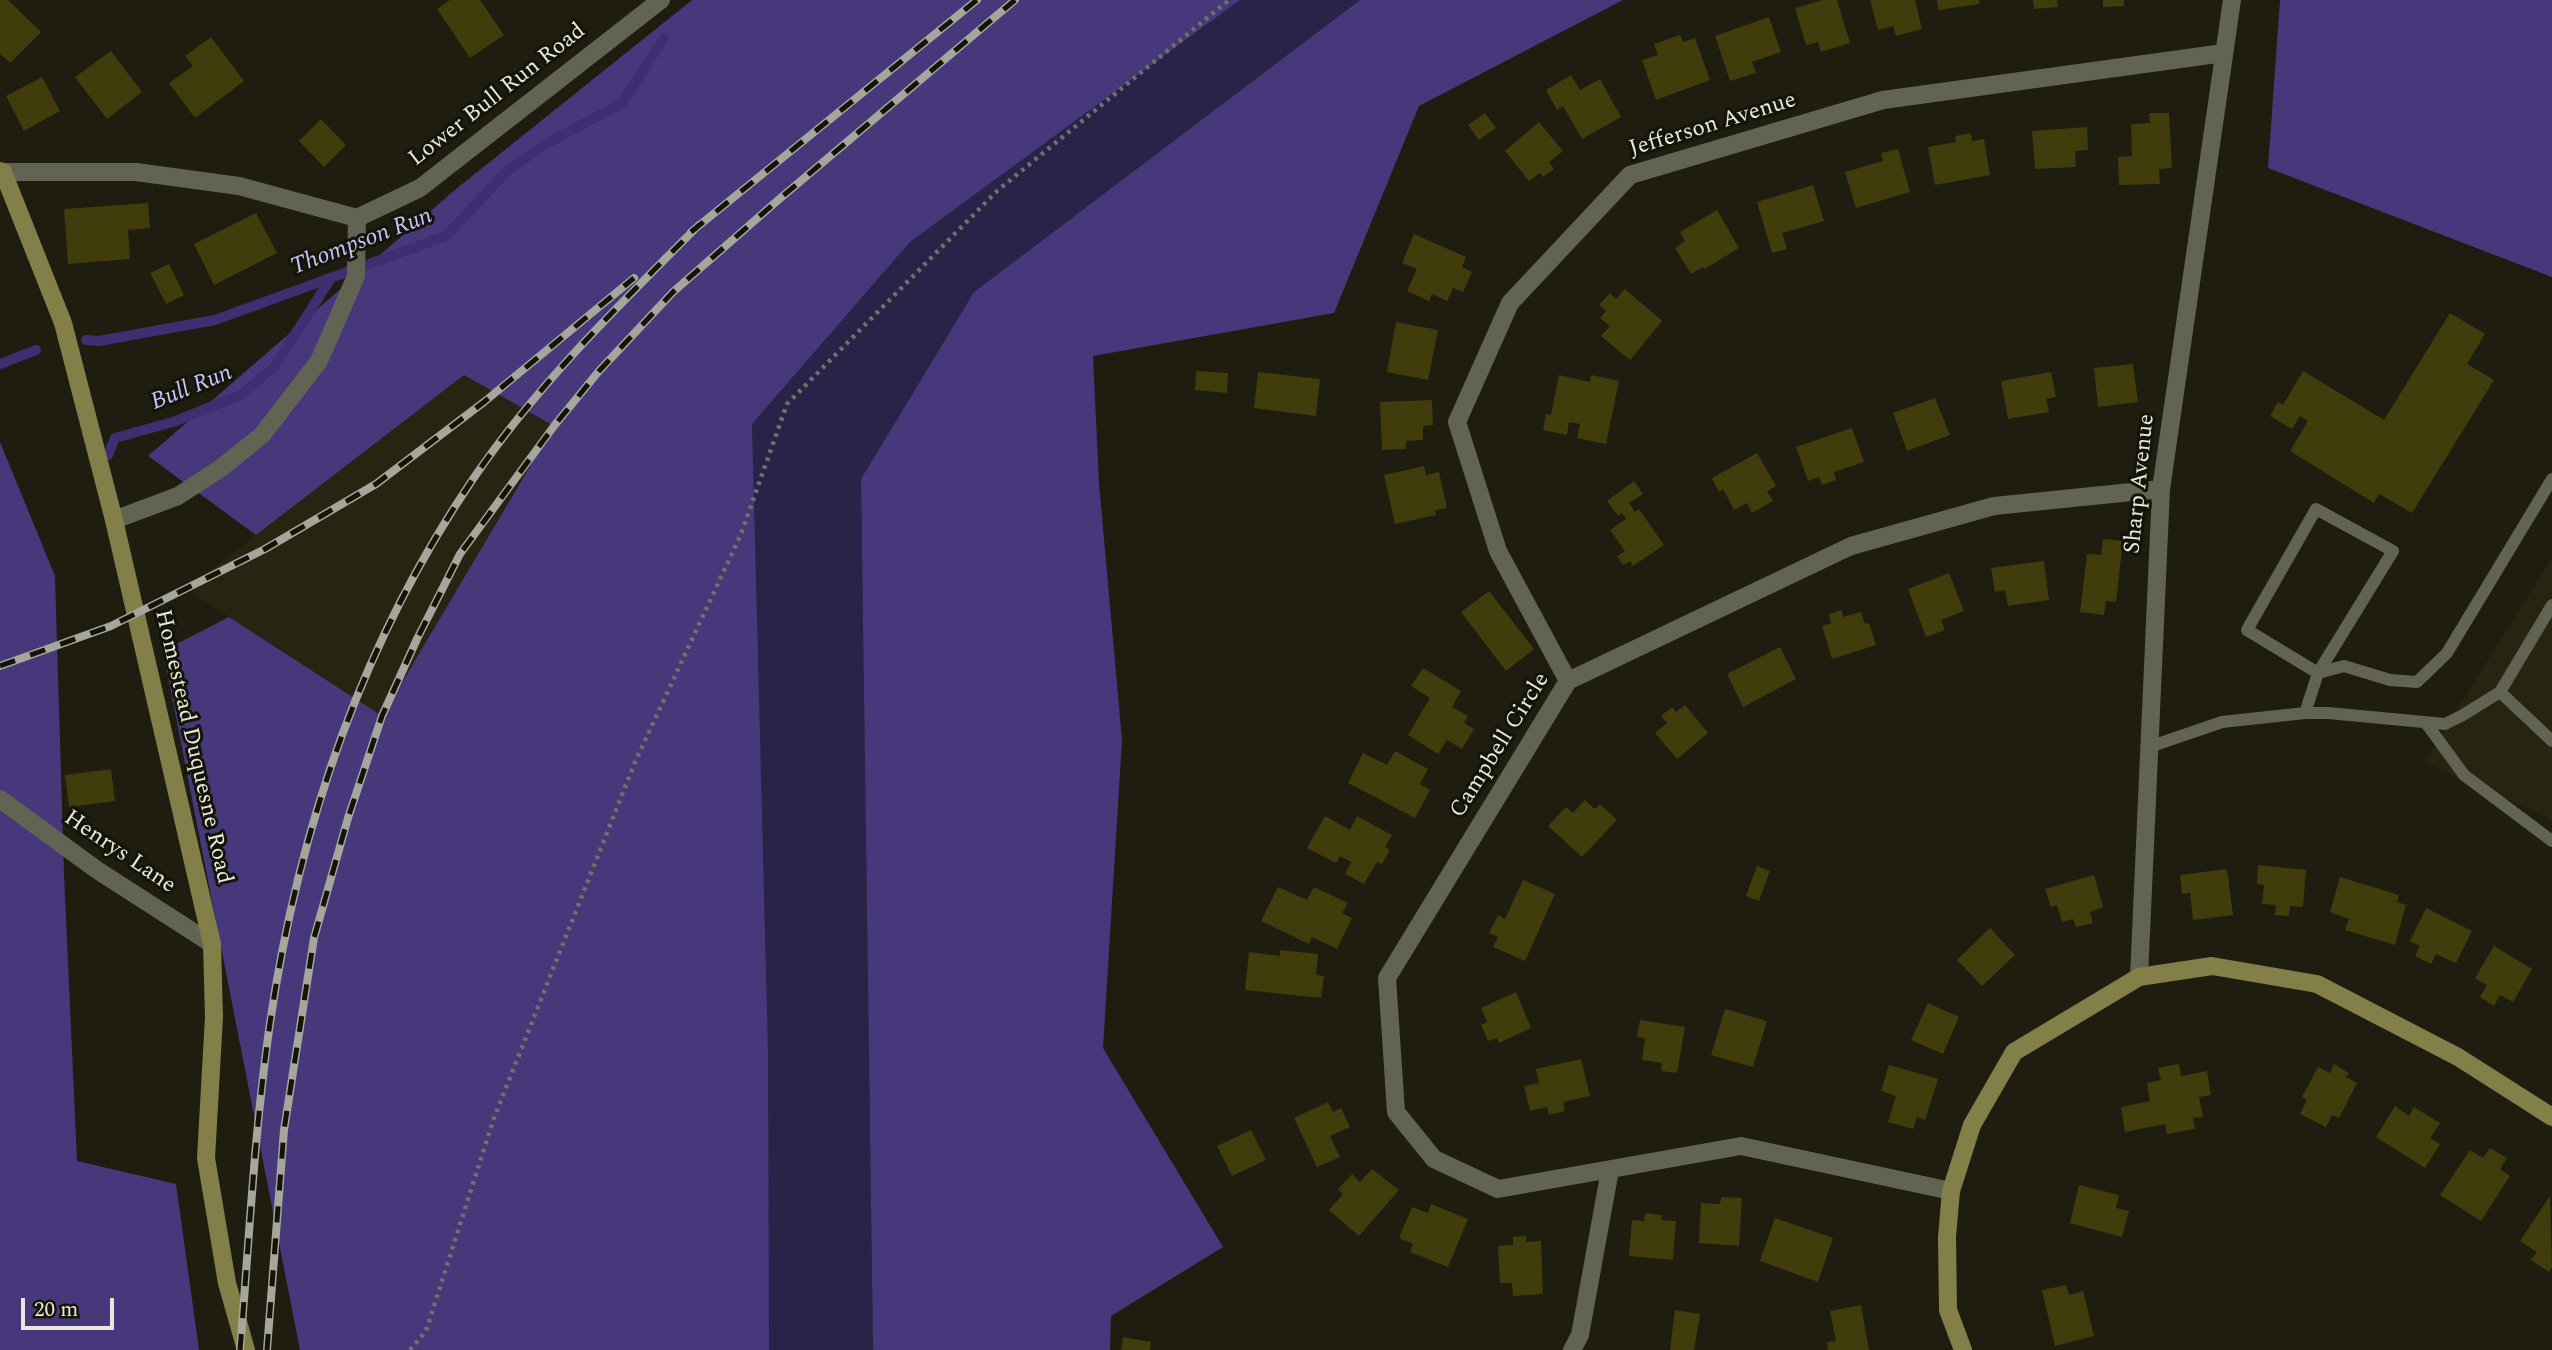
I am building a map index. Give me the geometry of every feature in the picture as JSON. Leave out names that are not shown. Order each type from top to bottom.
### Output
[{"type":"street","name":"Lower Bull Run Road","points":[[357,218],[420,188],[661,0]]},
{"type":"street","name":"Sharp Avenue","points":[[2139,977],[2161,489],[2232,0]]},
{"type":"street","name":"Jefferson Avenue","points":[[1568,681],[1497,551],[1457,422],[1510,303],[1630,175],[1883,100],[2224,53]]},
{"type":"street","points":[[2,171],[136,172],[239,186],[357,218],[356,276],[319,361],[262,435],[221,468],[178,496],[114,520]]},
{"type":"street","name":"Homestead Duquesne Road","points":[[2,171],[63,323],[114,520],[212,944],[214,1017],[206,1158],[227,1283],[246,1350]]},
{"type":"street","name":"Campbell Circle","points":[[1951,1191],[1741,1146],[1498,1189],[1434,1159],[1396,1112],[1387,978],[1568,681],[1851,546],[1994,506],[2161,489]]},
{"type":"street","name":"Henrys Lane","points":[[0,799],[97,870],[212,944]]},
{"type":"street","points":[[1963,1350],[1948,1311],[1947,1237],[1951,1191],[1972,1125],[2014,1052],[2139,977],[2211,966],[2317,984],[2458,1057],[2552,1116]]},
{"type":"street","points":[[1572,1350],[1580,1335],[1610,1170]]},
{"type":"lane","points":[[2305,713],[2318,673],[2393,551],[2316,509],[2248,630],[2318,673],[2344,666],[2390,680],[2417,682],[2447,653],[2552,479]]},
{"type":"lane","points":[[2149,747],[2222,722],[2305,713],[2445,724],[2500,692],[2552,605]]},
{"type":"lane","points":[[2500,692],[2552,741]]},
{"type":"lane","points":[[2426,723],[2464,775],[2552,841]]},
{"type":"path","points":[[410,1350],[426,1331],[494,1118],[635,762],[740,534],[788,404],[996,191],[1228,0]]},
{"type":"shaded area","points":[[692,0],[1240,0],[910,242],[752,424],[768,1052],[769,1350],[300,1350],[163,651],[229,617],[382,716],[554,426],[464,375],[256,535],[148,456],[456,189]]},
{"type":"shaded area","points":[[1240,0],[1360,0],[974,292],[861,479],[873,1350],[765,1350],[752,424],[910,242]]},
{"type":"shaded area","points":[[1360,0],[1623,0],[1419,106],[1334,313],[1093,356],[1099,483],[1122,740],[1103,1048],[1223,1247],[1111,1316],[1110,1350],[873,1350],[861,479],[974,292]]},
{"type":"shaded area","points":[[2280,0],[2552,0],[2552,277],[2268,168]]},
{"type":"shaded area","points":[[464,375],[554,426],[382,716],[186,589]]},
{"type":"shaded area","points":[[0,442],[55,576],[64,874],[77,1161],[176,1184],[199,1350],[0,1350]]},
{"type":"shaded area","points":[[2552,558],[2552,820],[2424,762]]},
{"type":"building","points":[[0,0],[8,0],[41,32],[10,63],[0,54]]},
{"type":"building","points":[[450,0],[480,0],[504,35],[470,58],[437,9]]},
{"type":"building","points":[[1823,0],[1837,0],[1850,43],[1821,52],[1818,42],[1806,45],[1795,8]]},
{"type":"building","points":[[1870,0],[1915,0],[1922,29],[1896,36],[1893,26],[1878,30]]},
{"type":"building","points":[[1937,0],[1979,0],[1980,4],[1938,10]]},
{"type":"building","points":[[2033,0],[2057,0],[2058,7],[2034,9]]},
{"type":"building","points":[[2103,0],[2124,0],[2124,6],[2103,7]]},
{"type":"building","points":[[1769,17],[1781,52],[1752,62],[1756,73],[1730,81],[1715,36]]},
{"type":"building","points":[[1680,35],[1683,42],[1695,38],[1710,80],[1656,100],[1642,60],[1658,55],[1654,44]]},
{"type":"building","points":[[211,37],[244,81],[195,118],[169,83],[193,66],[185,56]]},
{"type":"building","points":[[111,51],[142,92],[107,119],[75,77]]},
{"type":"building","points":[[1571,75],[1580,90],[1600,79],[1621,117],[1582,139],[1563,106],[1557,110],[1546,90]]},
{"type":"building","points":[[42,77],[60,111],[24,131],[6,96]]},
{"type":"building","points":[[1485,113],[1496,128],[1479,140],[1468,125]]},
{"type":"building","points":[[2149,113],[2169,113],[2172,168],[2159,169],[2160,184],[2119,185],[2118,157],[2132,156],[2131,124],[2150,123]]},
{"type":"building","points":[[321,119],[346,145],[324,167],[299,141]]},
{"type":"building","points":[[1539,122],[1563,151],[1549,162],[1554,169],[1543,177],[1540,173],[1529,181],[1505,151]]},
{"type":"building","points":[[2087,127],[2088,150],[2075,151],[2076,167],[2035,169],[2032,131]]},
{"type":"building","points":[[1971,133],[1972,141],[1984,139],[1990,175],[1935,185],[1928,147],[1956,142],[1955,136]]},
{"type":"building","points":[[1898,149],[1910,192],[1856,208],[1845,172],[1883,161],[1881,153]]},
{"type":"building","points":[[1813,185],[1824,221],[1782,233],[1787,249],[1772,253],[1757,202]]},
{"type":"building","points":[[148,203],[150,228],[128,230],[130,259],[68,264],[64,209]]},
{"type":"building","points":[[1717,210],[1739,248],[1705,269],[1703,267],[1691,274],[1675,248],[1685,241],[1680,232]]},
{"type":"building","points":[[256,213],[277,253],[214,285],[194,244]]},
{"type":"building","points":[[1414,234],[1466,257],[1462,267],[1472,272],[1463,292],[1453,288],[1447,301],[1432,294],[1429,301],[1407,291],[1417,269],[1402,263]]},
{"type":"building","points":[[169,264],[184,295],[166,304],[150,273]]},
{"type":"building","points":[[1625,289],[1662,321],[1630,360],[1601,336],[1610,326],[1600,318],[1606,311],[1599,305],[1610,293],[1616,299]]},
{"type":"building","points":[[2450,313],[2485,334],[2467,364],[2494,380],[2412,513],[2379,494],[2374,503],[2290,451],[2308,421],[2300,416],[2292,429],[2270,416],[2278,402],[2283,405],[2303,371],[2384,420]]},
{"type":"building","points":[[1396,322],[1438,330],[1428,380],[1387,372]]},
{"type":"building","points":[[2133,364],[2138,402],[2098,407],[2094,368]]},
{"type":"building","points":[[1196,371],[1228,373],[1227,393],[1195,390]]},
{"type":"building","points":[[1258,372],[1320,379],[1316,416],[1254,408]]},
{"type":"building","points":[[2051,372],[2056,397],[2046,399],[2049,412],[2008,419],[2001,381]]},
{"type":"building","points":[[1559,375],[1590,382],[1591,375],[1619,381],[1606,444],[1577,438],[1580,424],[1569,422],[1567,435],[1543,430],[1546,414],[1551,415]]},
{"type":"building","points":[[1935,398],[1950,435],[1907,451],[1893,413]]},
{"type":"building","points":[[1432,400],[1433,425],[1423,426],[1423,440],[1406,441],[1406,449],[1382,450],[1380,402]]},
{"type":"building","points":[[1852,428],[1864,462],[1834,472],[1836,480],[1822,485],[1819,477],[1808,481],[1796,447]]},
{"type":"building","points":[[1757,453],[1776,486],[1767,491],[1773,501],[1752,513],[1747,503],[1734,510],[1723,489],[1719,492],[1712,478]]},
{"type":"building","points":[[1424,466],[1426,475],[1439,472],[1447,508],[1435,510],[1436,515],[1395,524],[1384,475]]},
{"type":"building","points":[[1634,481],[1643,494],[1629,503],[1635,512],[1639,509],[1664,545],[1633,566],[1630,561],[1623,565],[1617,556],[1625,551],[1610,530],[1626,519],[1622,513],[1618,516],[1607,501]]},
{"type":"building","points":[[2103,539],[2123,541],[2116,602],[2106,601],[2104,615],[2080,612],[2087,554],[2101,555]]},
{"type":"building","points":[[2044,561],[2049,600],[2008,606],[2005,590],[1995,592],[1991,568]]},
{"type":"building","points":[[1949,573],[1964,611],[1941,620],[1945,630],[1926,637],[1908,589]]},
{"type":"building","points":[[1489,591],[1534,649],[1506,671],[1461,612]]},
{"type":"building","points":[[1842,610],[1843,617],[1861,612],[1865,624],[1869,623],[1876,645],[1832,659],[1822,626],[1831,623],[1829,614]]},
{"type":"building","points":[[1780,647],[1796,679],[1743,707],[1727,674]]},
{"type":"building","points":[[1423,668],[1461,691],[1452,707],[1468,716],[1464,723],[1474,729],[1462,749],[1447,740],[1438,754],[1408,735],[1430,698],[1411,686]]},
{"type":"building","points":[[1685,705],[1708,733],[1677,759],[1655,733],[1667,723],[1661,716],[1672,707],[1676,712]]},
{"type":"building","points":[[1395,751],[1428,769],[1420,784],[1430,790],[1415,818],[1348,783],[1363,753],[1387,765]]},
{"type":"building","points":[[111,769],[115,801],[69,807],[65,775]]},
{"type":"building","points":[[1585,800],[1595,809],[1600,804],[1617,820],[1582,857],[1548,826],[1566,807],[1573,813]]},
{"type":"building","points":[[1325,816],[1350,830],[1357,816],[1392,835],[1385,847],[1390,850],[1382,864],[1377,862],[1364,884],[1345,874],[1351,862],[1340,856],[1336,863],[1307,848]]},
{"type":"building","points":[[2258,865],[2306,870],[2303,907],[2290,906],[2289,916],[2275,915],[2276,905],[2262,904],[2264,885],[2257,884]]},
{"type":"building","points":[[1757,866],[1770,871],[1759,901],[1746,896]]},
{"type":"building","points":[[2227,869],[2233,915],[2193,920],[2190,893],[2182,894],[2180,875]]},
{"type":"building","points":[[2094,875],[2103,907],[2090,912],[2093,923],[2076,927],[2073,919],[2062,922],[2057,905],[2051,907],[2045,889]]},
{"type":"building","points":[[2340,877],[2399,895],[2397,902],[2406,905],[2395,945],[2345,930],[2349,919],[2330,912]]},
{"type":"building","points":[[1523,880],[1555,894],[1525,961],[1493,947],[1498,937],[1489,933],[1498,915],[1505,919]]},
{"type":"building","points":[[1278,887],[1307,900],[1314,887],[1348,903],[1342,913],[1352,918],[1337,949],[1312,937],[1309,944],[1261,921]]},
{"type":"building","points":[[2426,908],[2472,931],[2456,963],[2436,954],[2431,964],[2415,956],[2420,946],[2410,941]]},
{"type":"building","points":[[1990,928],[2015,955],[1982,986],[1957,960]]},
{"type":"building","points":[[2494,946],[2532,969],[2513,1002],[2500,995],[2494,1006],[2480,997],[2487,985],[2475,978]]},
{"type":"building","points":[[1280,950],[1318,954],[1316,975],[1324,976],[1321,998],[1245,990],[1249,952],[1280,956]]},
{"type":"building","points":[[1516,992],[1531,1028],[1499,1043],[1497,1038],[1488,1041],[1481,1025],[1487,1022],[1481,1008]]},
{"type":"building","points":[[1928,1003],[1959,1017],[1943,1054],[1911,1040]]},
{"type":"building","points":[[1725,1009],[1767,1021],[1753,1067],[1711,1055]]},
{"type":"building","points":[[1640,1020],[1685,1027],[1677,1073],[1661,1071],[1662,1063],[1642,1060],[1645,1038],[1637,1037]]},
{"type":"building","points":[[1581,1059],[1590,1096],[1563,1102],[1565,1111],[1549,1115],[1547,1107],[1530,1111],[1524,1086],[1539,1083],[1536,1069]]},
{"type":"building","points":[[2179,1064],[2181,1076],[2207,1071],[2211,1095],[2199,1097],[2203,1117],[2193,1118],[2195,1129],[2167,1134],[2165,1124],[2125,1132],[2121,1107],[2150,1101],[2147,1083],[2161,1080],[2158,1068]]},
{"type":"building","points":[[2334,1064],[2349,1073],[2346,1077],[2357,1083],[2339,1118],[2332,1115],[2326,1127],[2300,1114],[2307,1100],[2302,1097],[2318,1067],[2330,1073]]},
{"type":"building","points":[[1889,1065],[1938,1079],[1925,1120],[1917,1117],[1913,1129],[1888,1122],[1896,1096],[1881,1091]]},
{"type":"building","points":[[1328,1102],[1333,1112],[1341,1108],[1350,1127],[1330,1136],[1340,1157],[1317,1167],[1294,1118]]},
{"type":"building","points":[[2395,1106],[2409,1116],[2414,1107],[2440,1123],[2430,1138],[2440,1144],[2425,1168],[2376,1137]]},
{"type":"building","points":[[1251,1130],[1266,1160],[1232,1176],[1217,1146]]},
{"type":"building","points":[[2490,1148],[2507,1158],[2500,1169],[2510,1176],[2481,1221],[2440,1195],[2470,1150],[2483,1158]]},
{"type":"building","points":[[1372,1169],[1399,1190],[1359,1236],[1329,1210],[1343,1194],[1338,1189],[1352,1174],[1360,1182]]},
{"type":"building","points":[[2079,1185],[2119,1195],[2116,1208],[2129,1211],[2122,1237],[2070,1223]]},
{"type":"building","points":[[2550,1196],[2552,1267],[2549,1272],[2531,1260],[2537,1252],[2520,1241]]},
{"type":"building","points":[[1721,1197],[1742,1198],[1739,1246],[1699,1243],[1701,1203],[1720,1204]]},
{"type":"building","points":[[1431,1204],[1468,1219],[1448,1267],[1410,1252],[1413,1244],[1399,1238],[1412,1207],[1428,1213]]},
{"type":"building","points":[[1645,1213],[1662,1215],[1661,1220],[1676,1221],[1673,1260],[1629,1256],[1632,1220],[1644,1221]]},
{"type":"building","points":[[1775,1218],[1833,1238],[1818,1282],[1760,1261]]},
{"type":"building","points":[[1526,1236],[1526,1242],[1541,1241],[1543,1294],[1513,1296],[1512,1283],[1500,1283],[1498,1246],[1513,1245],[1513,1237]]},
{"type":"building","points":[[2066,1285],[2069,1295],[2083,1291],[2094,1336],[2055,1346],[2042,1290]]},
{"type":"building","points":[[1861,1305],[1869,1350],[1828,1350],[1827,1342],[1836,1341],[1830,1311]]},
{"type":"building","points":[[1675,1310],[1700,1314],[1694,1350],[1670,1350]]},
{"type":"building","points":[[1123,1337],[1151,1342],[1150,1350],[1121,1350]]},
{"type":"waterway","name":"Thompson Run","points":[[86,340],[99,341],[215,320],[446,236],[507,171],[546,144],[622,103],[664,38]]},
{"type":"waterway","name":"Bull Run","points":[[108,455],[115,438],[173,422],[241,395],[274,367],[331,278]]},
{"type":"waterway","name":"Thompson Run","points":[[0,364],[36,350]]},
{"type":"railway","points":[[691,232],[977,0]]},
{"type":"railway","points":[[267,1350],[284,1130],[314,938],[348,818],[382,716],[460,554],[554,426],[599,371],[673,292],[1015,0]]},
{"type":"railway","points":[[240,1350],[259,1110],[281,957],[316,813],[367,674],[398,607],[433,542],[498,444],[580,347],[699,225]]},
{"type":"railway","points":[[0,666],[111,626],[265,549],[376,484],[484,402],[634,278]]}]
